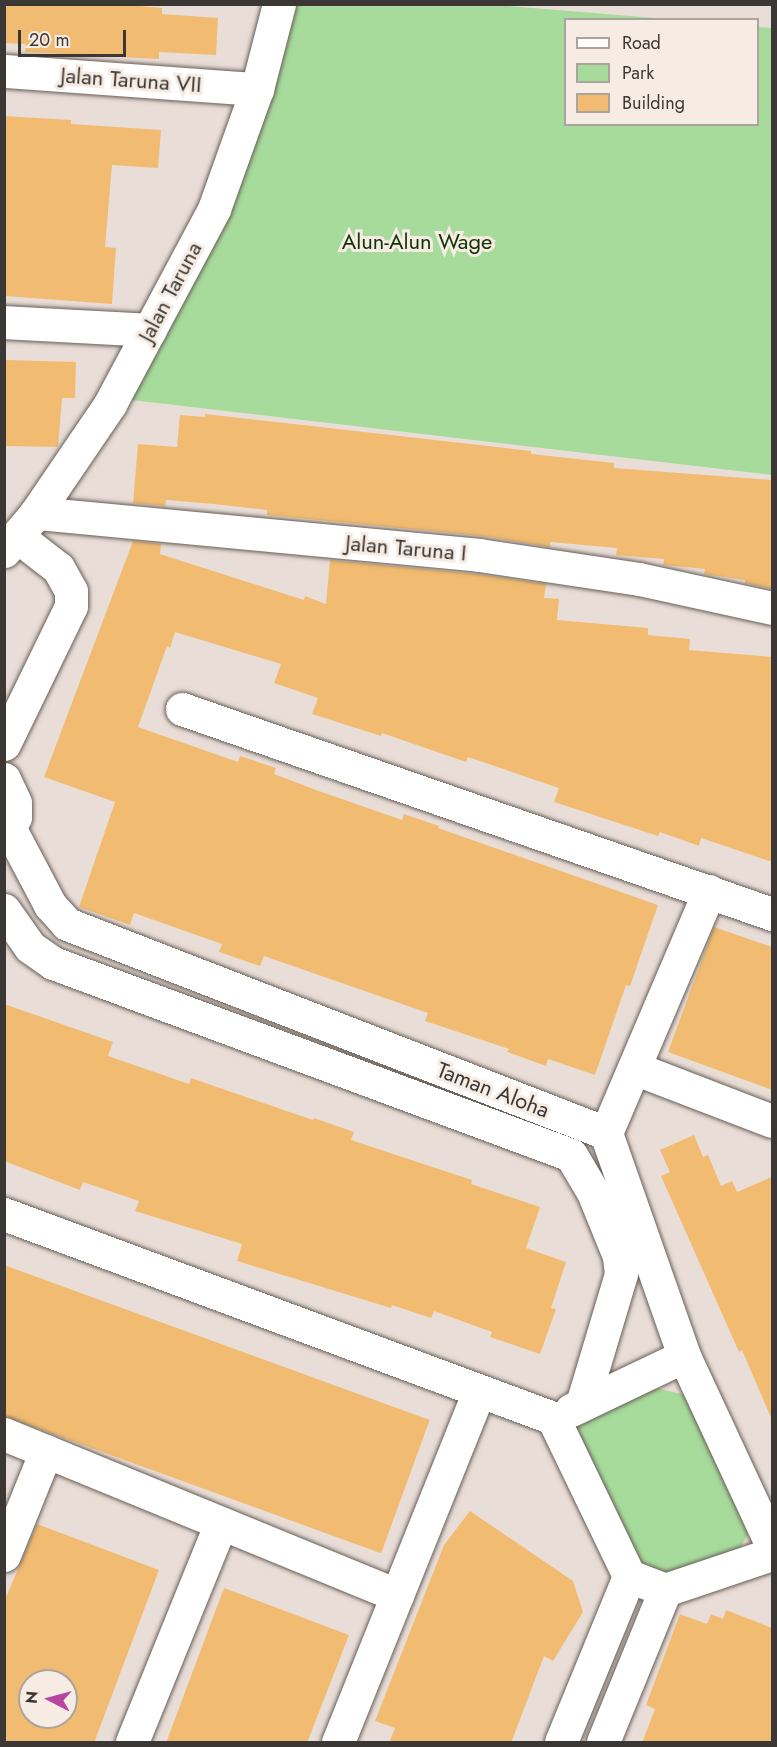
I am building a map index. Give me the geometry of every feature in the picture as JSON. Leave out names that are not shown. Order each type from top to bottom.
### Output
[{"type":"street","name":"Jalan Taruna","points":[[20,534],[110,404],[214,209],[257,89],[279,4]]},
{"type":"street","name":"Jalan Taruna VII","points":[[4,71],[257,89]]},
{"type":"street","points":[[4,322],[150,330]]},
{"type":"street","points":[[4,744],[71,606],[71,591],[58,568],[20,534]]},
{"type":"street","name":"Jalan Taruna I","points":[[20,534],[479,555],[639,579],[772,608]]},
{"type":"street","points":[[182,709],[772,914]]},
{"type":"street","points":[[4,779],[15,803],[8,835]]},
{"type":"street","name":"Taman Aloha","points":[[8,835],[50,905],[67,924],[606,1133]]},
{"type":"street","points":[[709,891],[606,1133],[684,1356],[772,1546]]},
{"type":"street","name":"Taman Aloha","points":[[4,910],[30,947],[53,963],[571,1155],[593,1192],[619,1256],[621,1274],[567,1411]]},
{"type":"street","points":[[634,1068],[772,1121]]},
{"type":"street","points":[[4,1214],[479,1391],[567,1411],[684,1356]]},
{"type":"street","points":[[338,1743],[479,1391]]},
{"type":"street","points":[[561,1743],[629,1576],[567,1411]]},
{"type":"street","points":[[4,1434],[397,1594]]},
{"type":"street","points":[[4,1555],[46,1451]]},
{"type":"street","points":[[132,1743],[221,1523]]},
{"type":"street","points":[[629,1576],[665,1590],[772,1554]]},
{"type":"street","points":[[603,1743],[665,1590]]},
{"type":"green space","name":"Alun-Alun Wage","points":[[484,4],[655,18],[564,18],[564,126],[759,126],[759,27],[772,28],[772,475],[123,399],[291,5]]},
{"type":"green space","points":[[652,1387],[689,1396],[753,1526],[735,1556],[667,1581],[631,1555],[598,1491],[573,1420]]},
{"type":"building","points":[[4,4],[118,4],[162,8],[162,14],[218,18],[216,55],[159,52],[159,59],[25,52],[26,44],[4,43]]},
{"type":"building","points":[[4,116],[71,120],[71,124],[161,130],[158,168],[112,165],[105,247],[116,248],[112,304],[5,296]]},
{"type":"building","points":[[5,360],[76,362],[75,398],[62,398],[58,447],[4,446]]},
{"type":"building","points":[[205,414],[531,451],[531,454],[614,463],[614,468],[772,480],[772,589],[745,583],[745,580],[704,574],[705,569],[663,565],[664,559],[616,555],[617,548],[550,542],[550,547],[481,536],[267,515],[267,510],[213,504],[166,500],[165,506],[133,503],[138,444],[177,447],[180,415],[205,417]]},
{"type":"building","points":[[133,541],[161,544],[160,554],[304,600],[305,596],[326,604],[330,560],[477,574],[546,584],[544,598],[559,599],[557,620],[648,628],[648,635],[690,639],[689,650],[772,657],[772,862],[701,838],[699,846],[660,832],[658,836],[554,802],[559,788],[468,757],[466,762],[382,733],[381,736],[312,714],[318,698],[274,683],[281,664],[175,632],[170,648],[167,646],[138,727],[238,762],[240,756],[276,768],[274,774],[316,790],[402,820],[404,814],[658,905],[630,986],[626,985],[595,1075],[548,1059],[546,1066],[507,1052],[509,1049],[425,1021],[428,1013],[264,956],[260,966],[219,952],[222,944],[134,913],[130,925],[79,907],[115,802],[44,777]]},
{"type":"building","points":[[714,927],[772,947],[772,1090],[668,1052]]},
{"type":"building","points":[[4,1004],[113,1042],[108,1056],[189,1084],[191,1078],[313,1120],[314,1118],[354,1132],[351,1140],[472,1180],[471,1184],[540,1207],[526,1248],[566,1262],[551,1308],[556,1309],[540,1354],[490,1337],[492,1332],[434,1311],[431,1318],[392,1305],[391,1308],[237,1261],[242,1244],[135,1211],[139,1201],[83,1182],[80,1190],[4,1161]]},
{"type":"building","points":[[694,1135],[703,1157],[708,1155],[721,1186],[732,1181],[737,1192],[772,1177],[772,1420],[742,1350],[739,1352],[661,1176],[670,1172],[660,1150]]},
{"type":"building","points":[[4,1265],[430,1420],[381,1553],[4,1416]]},
{"type":"building","points":[[470,1511],[573,1581],[583,1612],[553,1661],[544,1656],[511,1743],[389,1743],[395,1728],[375,1721],[444,1545]]},
{"type":"building","points":[[37,1524],[159,1570],[94,1743],[4,1743],[4,1602]]},
{"type":"building","points":[[224,1588],[349,1635],[307,1743],[166,1743]]},
{"type":"building","points":[[726,1610],[772,1628],[772,1743],[642,1743],[655,1709],[646,1705],[680,1614],[707,1624],[711,1614],[723,1619]]}]
